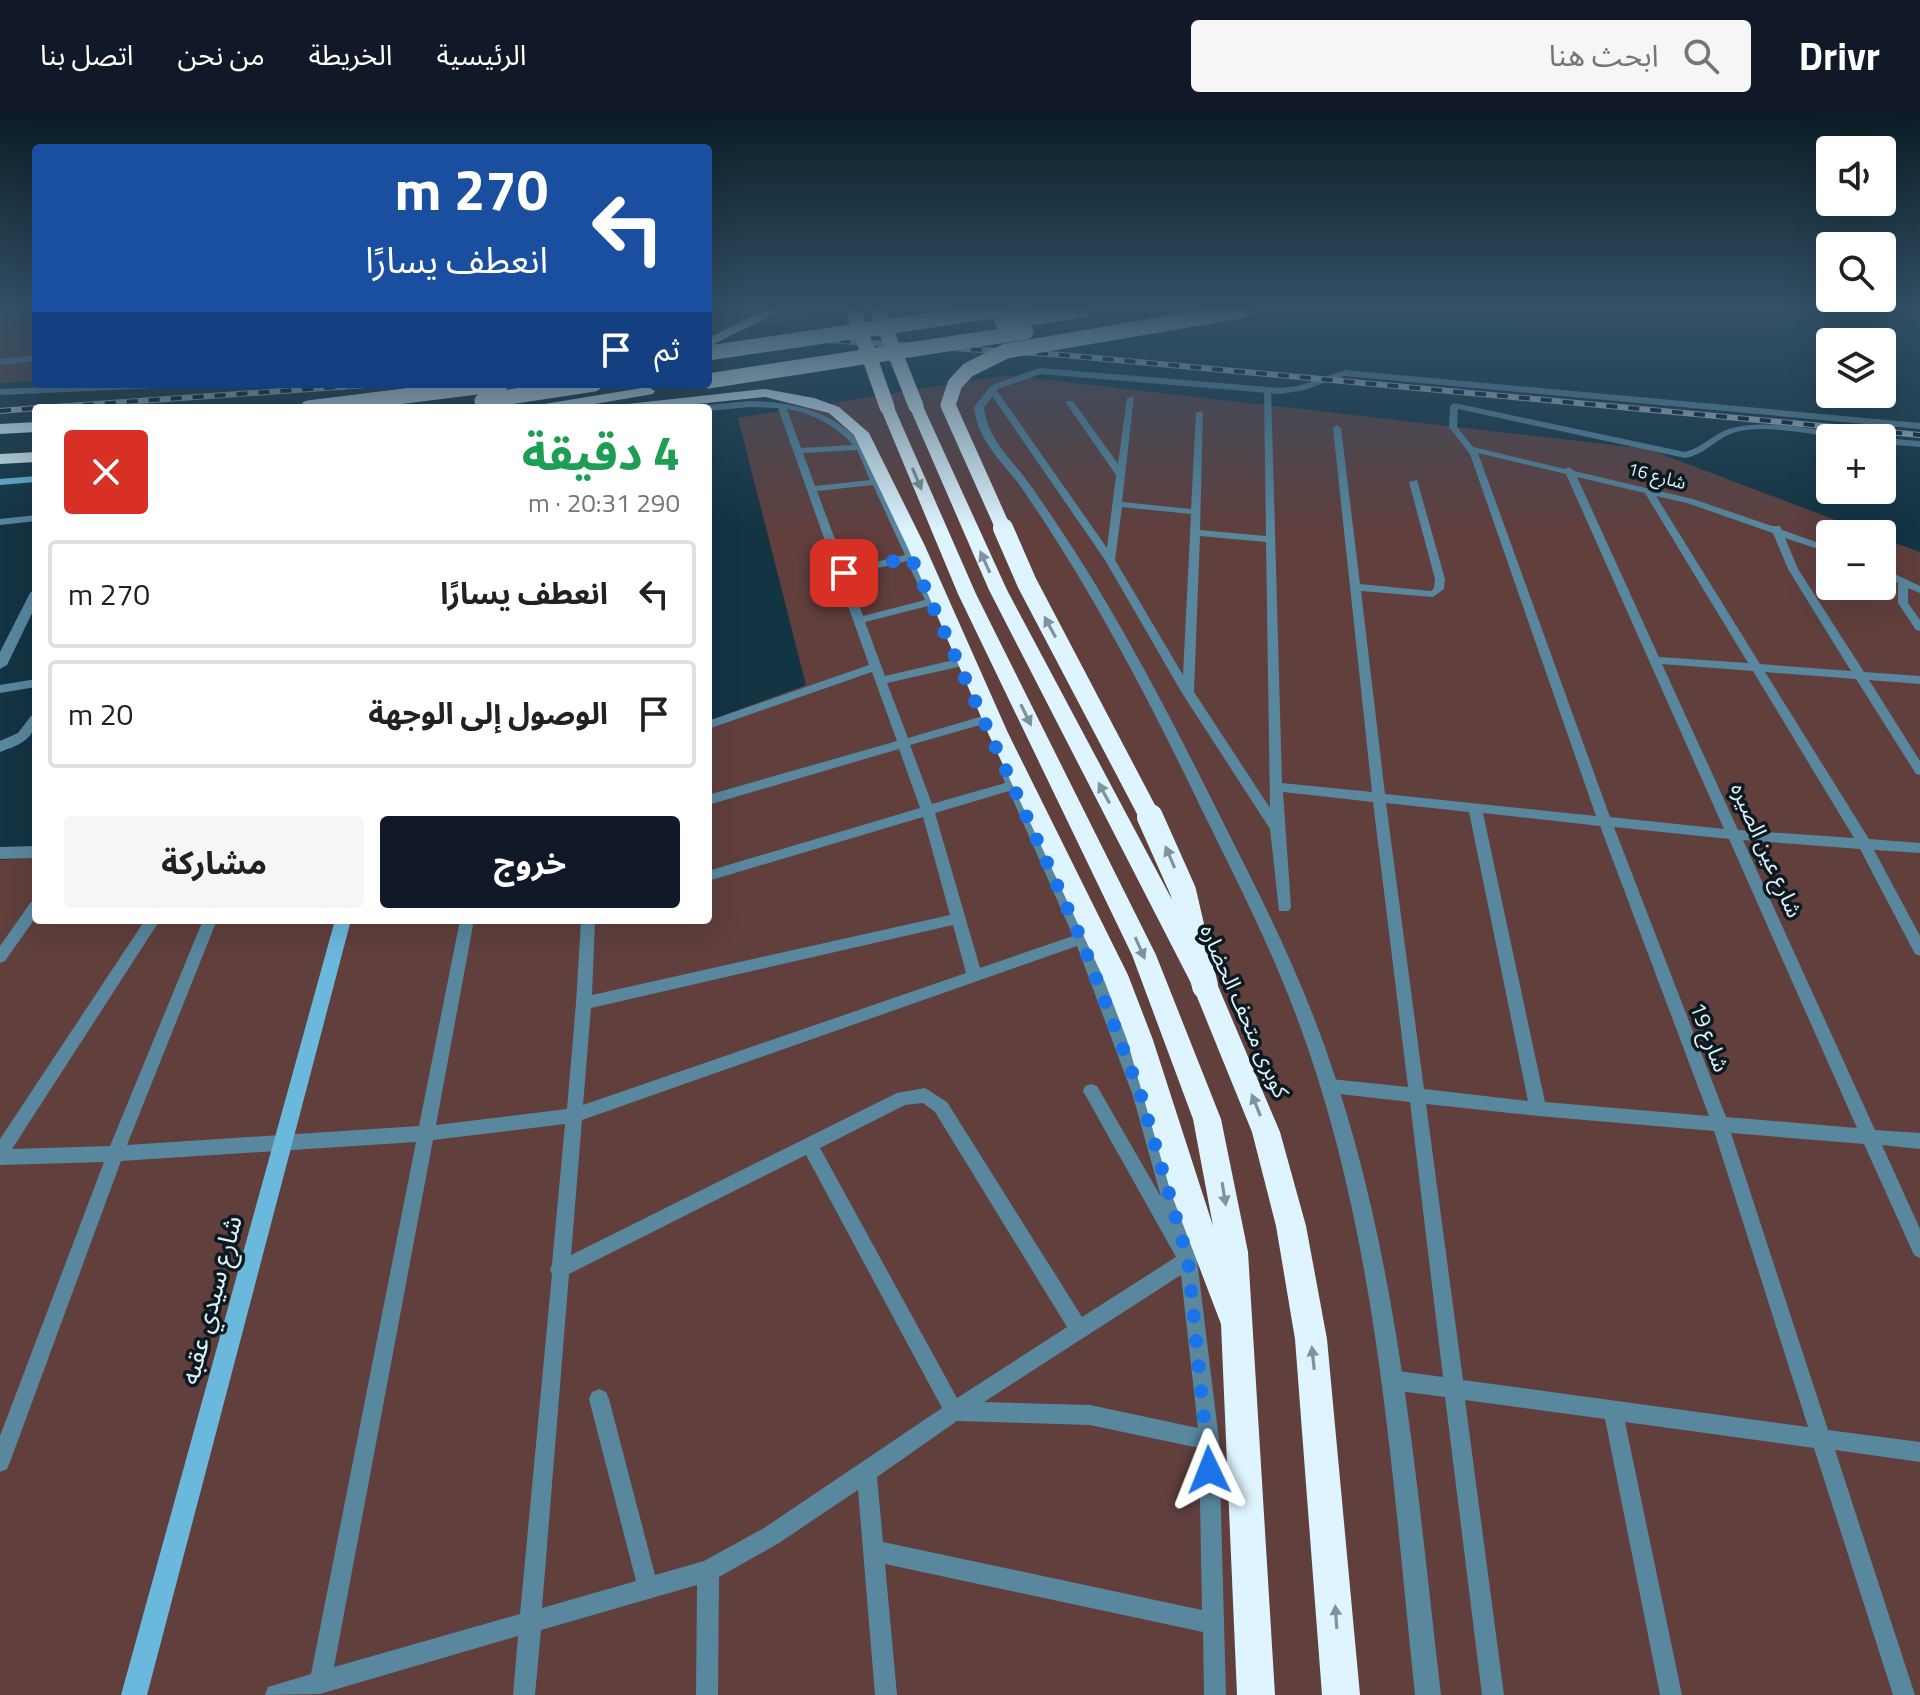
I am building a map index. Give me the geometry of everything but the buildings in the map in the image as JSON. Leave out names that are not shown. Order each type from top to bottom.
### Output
[{"type":"highway","points":[[879,384],[967,594],[1111,885],[1187,1061],[1207,1119],[1222,1183],[1233,1252],[1256,1695]]},
{"type":"highway","name":"كوبرى متحف الحضاره","points":[[907,384],[998,590],[1205,986],[1266,1132],[1291,1226],[1313,1353],[1341,1695]]},
{"type":"highway","points":[[955,384],[948,405],[1027,583],[1166,848],[1188,906],[1205,986]]},
{"type":"highway","points":[[340,404],[469,388]]},
{"type":"highway","points":[[458,404],[567,388]]},
{"type":"highway","points":[[569,404],[667,388]]},
{"type":"highway","points":[[655,404],[725,394],[765,393],[814,402],[850,420],[861,433],[916,546],[998,733],[1115,975],[1140,1040],[1186,1193],[1239,1341]]},
{"type":"highway","points":[[0,429],[32,427]]},
{"type":"highway","points":[[0,440],[32,439]]},
{"type":"highway","points":[[0,459],[32,457]]},
{"type":"highway","points":[[0,472],[32,470]]},
{"type":"street","points":[[1003,384],[992,390],[979,407],[980,423],[1062,540],[1144,673],[1305,1014],[1331,1086],[1356,1184],[1391,1380],[1428,1695]]},
{"type":"street","points":[[1194,384],[1268,390],[1304,389],[1315,384]]},
{"type":"street","points":[[1463,384],[1920,426]]},
{"type":"street","points":[[0,392],[60,388]]},
{"type":"street","points":[[0,482],[32,479]]},
{"type":"street","points":[[0,522],[32,518]]},
{"type":"street","points":[[0,665],[32,601]]},
{"type":"street","points":[[0,689],[32,684]]},
{"type":"street","points":[[0,747],[23,736],[32,724]]},
{"type":"street","points":[[0,738],[23,736]]},
{"type":"street","points":[[0,853],[32,852]]},
{"type":"street","name":"شارع سيدي عقبه","points":[[134,1695],[342,924]]},
{"type":"lane","points":[[992,390],[1110,560],[1188,693],[1277,829]]},
{"type":"lane","points":[[1268,390],[1277,829],[1284,907]]},
{"type":"lane","points":[[1110,560],[1131,398]]},
{"type":"lane","points":[[712,408],[752,403],[781,405],[826,416],[847,430],[860,447],[1081,939],[1141,1096],[1188,1260],[1209,1440],[1215,1695]]},
{"type":"lane","points":[[1070,403],[1122,476]]},
{"type":"lane","points":[[781,405],[928,811],[975,977]]},
{"type":"lane","name":"شارع 19","points":[[1816,435],[1746,429],[1726,433],[1705,451],[1685,455],[1454,406],[1453,427],[1471,449],[1604,819],[1720,1124],[1904,1695]]},
{"type":"lane","points":[[1188,693],[1200,413]]},
{"type":"lane","points":[[1337,428],[1379,797],[1493,1695]]},
{"type":"lane","points":[[1896,442],[1920,444]]},
{"type":"lane","points":[[799,451],[860,447]]},
{"type":"lane","name":"شارع 16","points":[[1471,449],[1648,490],[1776,528],[1816,544]]},
{"type":"lane","name":"شارع عين الصيره","points":[[1569,470],[1920,1249]]},
{"type":"lane","points":[[813,489],[875,482]]},
{"type":"lane","points":[[1356,587],[1421,594],[1433,594],[1439,589],[1440,579],[1414,482]]},
{"type":"lane","points":[[1648,490],[1864,843],[1920,950]]},
{"type":"lane","points":[[1117,504],[1196,512]]},
{"type":"lane","points":[[1776,528],[1793,569],[1920,771]]},
{"type":"lane","points":[[1195,533],[1271,539]]},
{"type":"lane","points":[[844,573],[911,557]]},
{"type":"lane","points":[[1896,577],[1920,590]]},
{"type":"lane","points":[[1903,580],[1903,603],[1920,628]]},
{"type":"lane","points":[[861,620],[931,602]]},
{"type":"lane","points":[[1656,660],[1920,680]]},
{"type":"lane","points":[[882,680],[958,663]]},
{"type":"lane","points":[[712,724],[877,666]]},
{"type":"lane","points":[[712,799],[983,720]]},
{"type":"lane","points":[[712,875],[1013,785]]},
{"type":"lane","points":[[1276,787],[1736,835],[1920,848]]},
{"type":"lane","points":[[1475,808],[1538,1109]]},
{"type":"lane","points":[[0,957],[32,912]]},
{"type":"lane","points":[[584,1003],[957,919]]},
{"type":"lane","points":[[0,1155],[150,924]]},
{"type":"lane","points":[[0,1462],[115,1155],[208,924]]},
{"type":"lane","points":[[320,1683],[466,924]]},
{"type":"lane","points":[[524,1695],[575,1115],[588,924]]},
{"type":"lane","points":[[0,1155],[115,1155],[426,1134],[510,1127],[575,1115],[1081,939]]},
{"type":"lane","points":[[1331,1086],[1538,1109],[1920,1141]]},
{"type":"lane","points":[[1091,1091],[1188,1260]]},
{"type":"lane","points":[[559,1270],[903,1098],[925,1095],[934,1099],[1080,1331]]},
{"type":"lane","points":[[810,1145],[954,1411]]},
{"type":"lane","points":[[276,1695],[532,1619],[708,1571],[741,1554],[867,1474],[954,1411],[1188,1260]]},
{"type":"lane","points":[[1391,1380],[1920,1452]]},
{"type":"lane","points":[[599,1399],[648,1588]]},
{"type":"lane","points":[[1613,1409],[1671,1695]]},
{"type":"lane","points":[[954,1411],[1090,1415],[1209,1440]]},
{"type":"lane","points":[[867,1474],[886,1695]]},
{"type":"lane","points":[[874,1551],[1212,1623]]},
{"type":"lane","points":[[707,1695],[708,1571]]},
{"type":"shaded area","points":[[951,384],[1083,384],[1648,449],[1835,520],[1816,520],[1816,600],[1896,600],[1896,543],[1920,552],[1920,1695],[0,1695],[0,860],[32,857],[32,924],[712,924],[712,720],[806,685],[738,418]]},
{"type":"railway","points":[[1372,384],[1920,435]]},
{"type":"railway","points":[[96,404],[324,388]]},
{"type":"railway","points":[[0,411],[32,408]]},
{"type":"route","points":[[844,573],[911,557],[1081,939],[1141,1096],[1188,1260],[1209,1440],[1209,1470]]}]
